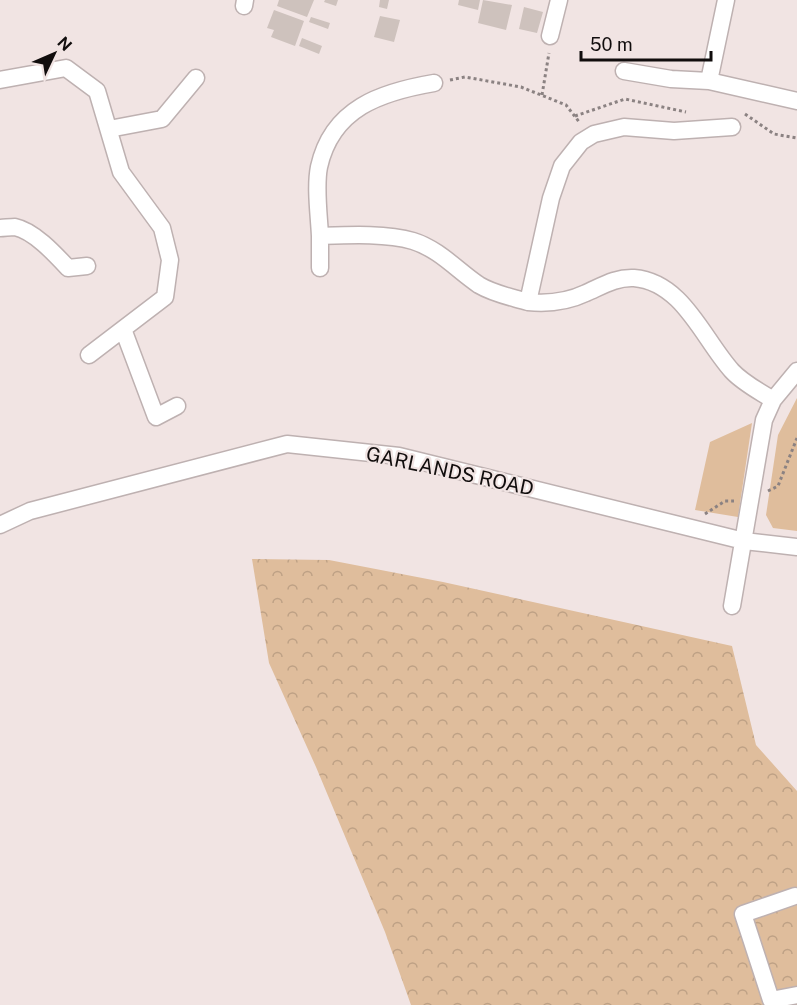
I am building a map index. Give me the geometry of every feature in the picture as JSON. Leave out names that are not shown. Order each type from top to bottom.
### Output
[{"type":"street","points":[[550,36],[559,0]]},
{"type":"street","points":[[709,81],[726,0]]},
{"type":"street","points":[[0,80],[66,68],[97,91],[121,172],[162,228],[170,260],[165,297],[89,355]]},
{"type":"street","points":[[624,71],[671,79],[709,81],[797,101]]},
{"type":"street","points":[[109,129],[162,119],[196,78]]},
{"type":"street","points":[[320,268],[319,169],[327,143],[338,126],[365,102],[407,87],[434,83]]},
{"type":"street","points":[[528,302],[551,198],[562,166],[581,142],[594,134],[624,127],[674,131],[732,128]]},
{"type":"street","points":[[0,228],[15,227],[35,237],[68,268],[87,266]]},
{"type":"street","points":[[320,236],[353,235],[414,241],[437,253],[479,285],[495,293],[528,302],[562,302],[585,294],[608,281],[633,278],[651,282],[669,292],[685,308],[732,372],[773,400]]},
{"type":"street","points":[[123,329],[156,417],[177,406]]},
{"type":"street","points":[[732,606],[764,420],[773,400],[797,370]]},
{"type":"street","name":"GARLANDS ROAD","points":[[0,525],[30,511],[287,444],[399,456],[744,541],[797,547]]},
{"type":"street","points":[[795,896],[743,914],[771,1000],[797,996]]},
{"type":"path","points":[[542,95],[549,59],[550,36]]},
{"type":"path","points":[[434,83],[465,77],[522,87],[542,95],[566,105],[580,123],[581,142]]},
{"type":"green space","points":[[797,398],[797,531],[773,528],[766,515],[778,435]]},
{"type":"green space","points":[[752,423],[738,517],[695,510],[710,442]]},
{"type":"green space","points":[[252,559],[329,560],[443,582],[732,646],[756,745],[797,791],[797,1005],[411,1005],[385,932],[316,767],[269,663]]},
{"type":"building","points":[[279,0],[314,0],[307,17],[277,6]]},
{"type":"building","points":[[325,0],[338,0],[336,6],[324,2]]},
{"type":"building","points":[[380,0],[389,0],[387,9],[379,7]]},
{"type":"building","points":[[459,0],[480,0],[478,10],[458,5]]},
{"type":"building","points":[[483,0],[512,5],[506,30],[478,23]]},
{"type":"building","points":[[524,7],[543,12],[537,33],[519,29]]},
{"type":"building","points":[[274,10],[304,21],[295,46],[271,37],[274,30],[267,28]]},
{"type":"building","points":[[380,16],[400,20],[394,42],[374,37]]},
{"type":"building","points":[[311,17],[330,23],[328,29],[309,22]]},
{"type":"building","points":[[302,38],[322,46],[319,54],[299,46]]}]
